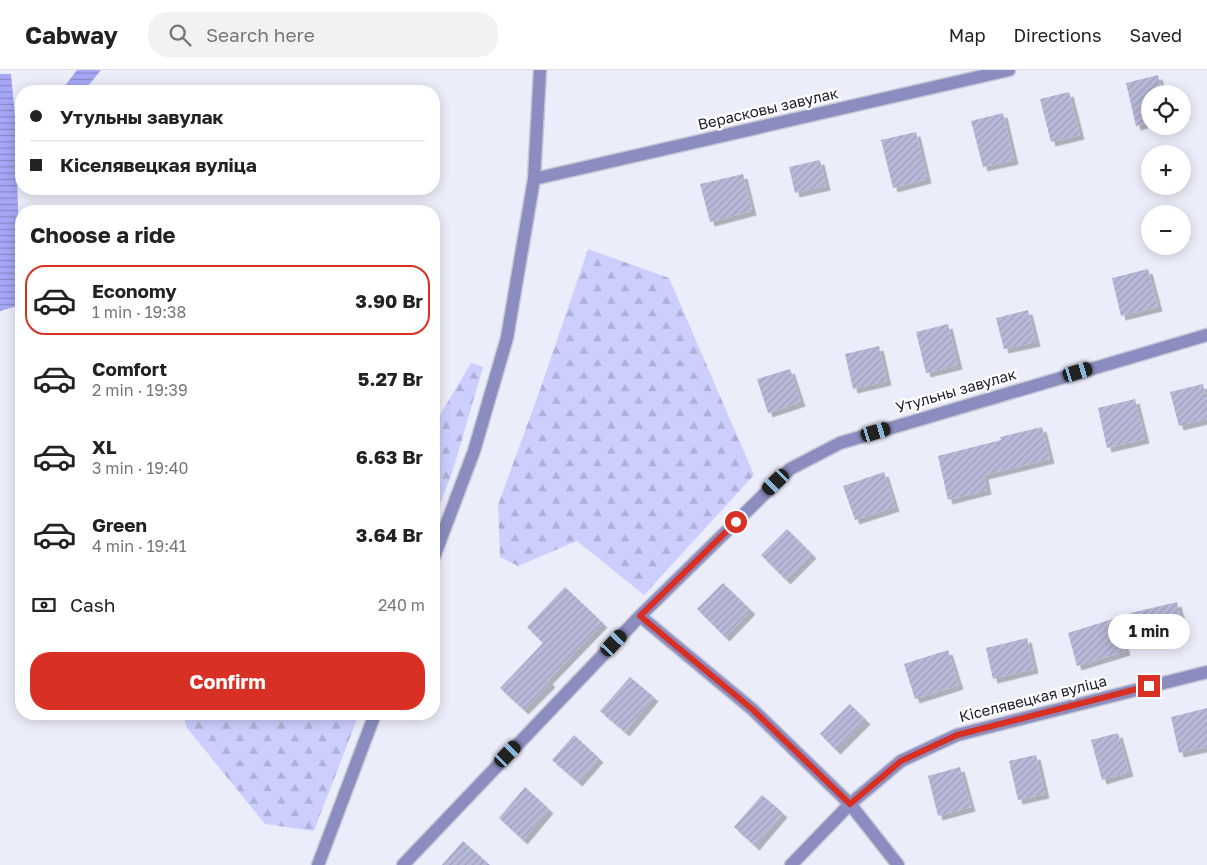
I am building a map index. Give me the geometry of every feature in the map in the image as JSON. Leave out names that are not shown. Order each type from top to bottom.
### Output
[{"type":"street","points":[[440,541],[474,452],[507,338],[534,179],[540,70]]},
{"type":"street","name":"Верасковы завулак","points":[[534,179],[1009,70]]},
{"type":"street","name":"Утульны завулак","points":[[403,865],[640,616],[790,469],[840,443],[1207,335]]},
{"type":"street","points":[[640,616],[752,709],[850,804],[898,865]]},
{"type":"street","name":"Кіселявецкая вуліца","points":[[791,865],[850,804],[901,761],[957,735],[1207,672]]},
{"type":"street","points":[[318,865],[372,720]]},
{"type":"green space","points":[[588,249],[669,278],[754,475],[644,595],[577,541],[518,566],[500,557],[498,505]]},
{"type":"green space","points":[[471,363],[483,367],[453,470],[440,504],[440,415]]},
{"type":"green space","points":[[185,720],[357,720],[314,831],[265,824],[187,728]]},
{"type":"water","points":[[77,70],[101,70],[89,85],[66,85]]},
{"type":"water","points":[[0,74],[11,74],[15,117],[15,195],[18,195],[18,205],[15,205],[15,307],[0,311]]},
{"type":"building","points":[[1158,75],[1161,85],[1141,85],[1141,125],[1136,126],[1126,83]]},
{"type":"building","points":[[1069,92],[1080,135],[1051,142],[1040,99]]},
{"type":"building","points":[[1003,113],[1014,160],[983,167],[971,121]]},
{"type":"building","points":[[916,132],[927,179],[893,188],[881,140]]},
{"type":"building","points":[[820,160],[826,186],[795,193],[789,167]]},
{"type":"building","points":[[743,174],[752,211],[710,222],[700,184]]},
{"type":"building","points":[[1148,269],[1158,307],[1121,316],[1112,278]]},
{"type":"building","points":[[1028,310],[1036,342],[1004,349],[996,318]]},
{"type":"building","points":[[948,324],[958,365],[926,373],[916,332]]},
{"type":"building","points":[[879,346],[887,381],[853,389],[845,354]]},
{"type":"building","points":[[790,369],[801,402],[768,413],[757,379]]},
{"type":"building","points":[[1203,384],[1207,401],[1207,419],[1179,426],[1170,392]]},
{"type":"building","points":[[1135,399],[1145,439],[1107,448],[1098,408]]},
{"type":"building","points":[[1042,427],[1050,459],[984,475],[987,490],[948,500],[938,456],[1001,440],[1000,437]]},
{"type":"building","points":[[884,472],[895,507],[855,520],[843,486]]},
{"type":"building","points":[[787,529],[812,554],[786,580],[761,555]]},
{"type":"building","points":[[723,583],[751,610],[725,637],[697,609]]},
{"type":"building","points":[[565,587],[603,623],[548,680],[551,683],[524,710],[500,688],[543,643],[527,627]]},
{"type":"building","points":[[1177,602],[1184,630],[1124,644],[1126,651],[1077,666],[1068,633],[1135,612]]},
{"type":"building","points":[[1027,638],[1034,669],[993,679],[986,648]]},
{"type":"building","points":[[948,650],[959,685],[915,699],[904,664]]},
{"type":"building","points":[[630,677],[654,697],[625,732],[600,711]]},
{"type":"building","points":[[850,704],[866,720],[836,750],[820,734]]},
{"type":"building","points":[[1207,708],[1207,747],[1179,753],[1171,717]]},
{"type":"building","points":[[1118,733],[1129,772],[1102,780],[1091,740]]},
{"type":"building","points":[[574,735],[599,758],[578,782],[552,760]]},
{"type":"building","points":[[1036,755],[1045,794],[1018,800],[1009,761]]},
{"type":"building","points":[[960,767],[971,807],[938,816],[928,776]]},
{"type":"building","points":[[525,787],[549,809],[523,840],[499,818]]},
{"type":"building","points":[[762,795],[783,813],[755,846],[734,827]]},
{"type":"building","points":[[463,841],[490,865],[442,865]]},
{"type":"route","points":[[736,522],[640,616],[752,709],[850,804],[901,761],[957,735],[1149,686]]}]
